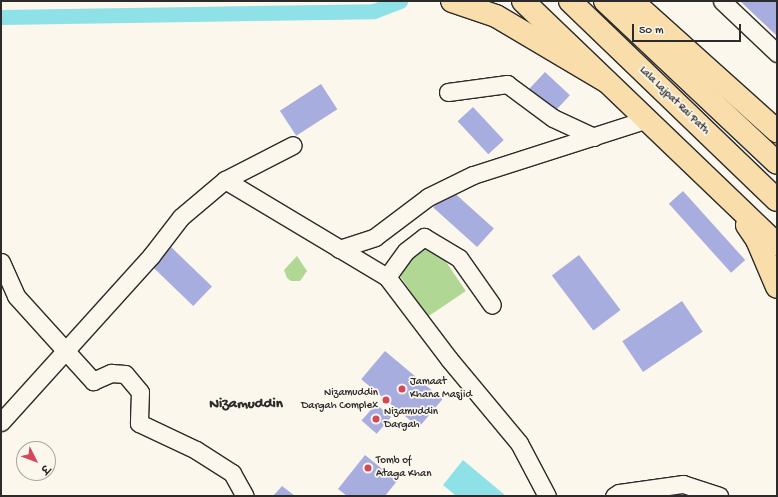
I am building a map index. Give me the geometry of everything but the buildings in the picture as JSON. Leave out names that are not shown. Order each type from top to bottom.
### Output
[{"type":"main road","points":[[523,1],[720,188],[777,245]]},
{"type":"main road","name":"Lala Lajpat Rai Path","points":[[570,1],[777,200]]},
{"type":"main road","points":[[605,1],[777,164]]},
{"type":"main road","points":[[632,1],[777,131]]},
{"type":"main road","points":[[458,3],[496,16],[606,81]]},
{"type":"main road","points":[[706,68],[777,115]]},
{"type":"main road","points":[[720,188],[757,240],[777,287]]},
{"type":"street","points":[[722,1],[777,53]]},
{"type":"street","points":[[448,92],[507,84],[553,118],[594,136]]},
{"type":"street","points":[[339,249],[375,237],[428,196],[473,175],[647,119]]},
{"type":"street","points":[[1,422],[150,256],[181,217],[225,180],[293,145]]},
{"type":"street","points":[[225,180],[387,277],[449,359],[519,443],[547,496]]},
{"type":"street","points":[[387,277],[406,251],[424,237],[459,258],[492,305]]},
{"type":"street","points":[[1,262],[16,296],[93,381],[111,373],[125,374],[140,392],[139,423],[196,450],[232,473],[245,496]]},
{"type":"street","points":[[614,496],[619,493],[682,484],[719,496]]},
{"type":"green space","points":[[430,238],[466,291],[428,317],[392,264]]},
{"type":"green space","points":[[297,256],[307,271],[300,281],[291,281],[287,278],[284,270]]},
{"type":"water","points":[[463,460],[506,496],[456,496],[443,485]]},
{"type":"waterway","points":[[1,17],[374,11],[400,1]]},
{"type":"place","name":"Jamaat Khana Masjid","points":[[402,389]]},
{"type":"place","name":"Nizamuddin Dargah Complex","points":[[386,400]]},
{"type":"place","name":"Nizamuddin Dargah","points":[[376,419]]},
{"type":"place","name":"Tomb of Ataga Khan","points":[[368,468]]},
{"type":"district","name":"Nizamuddin","points":[[246,405]]}]
